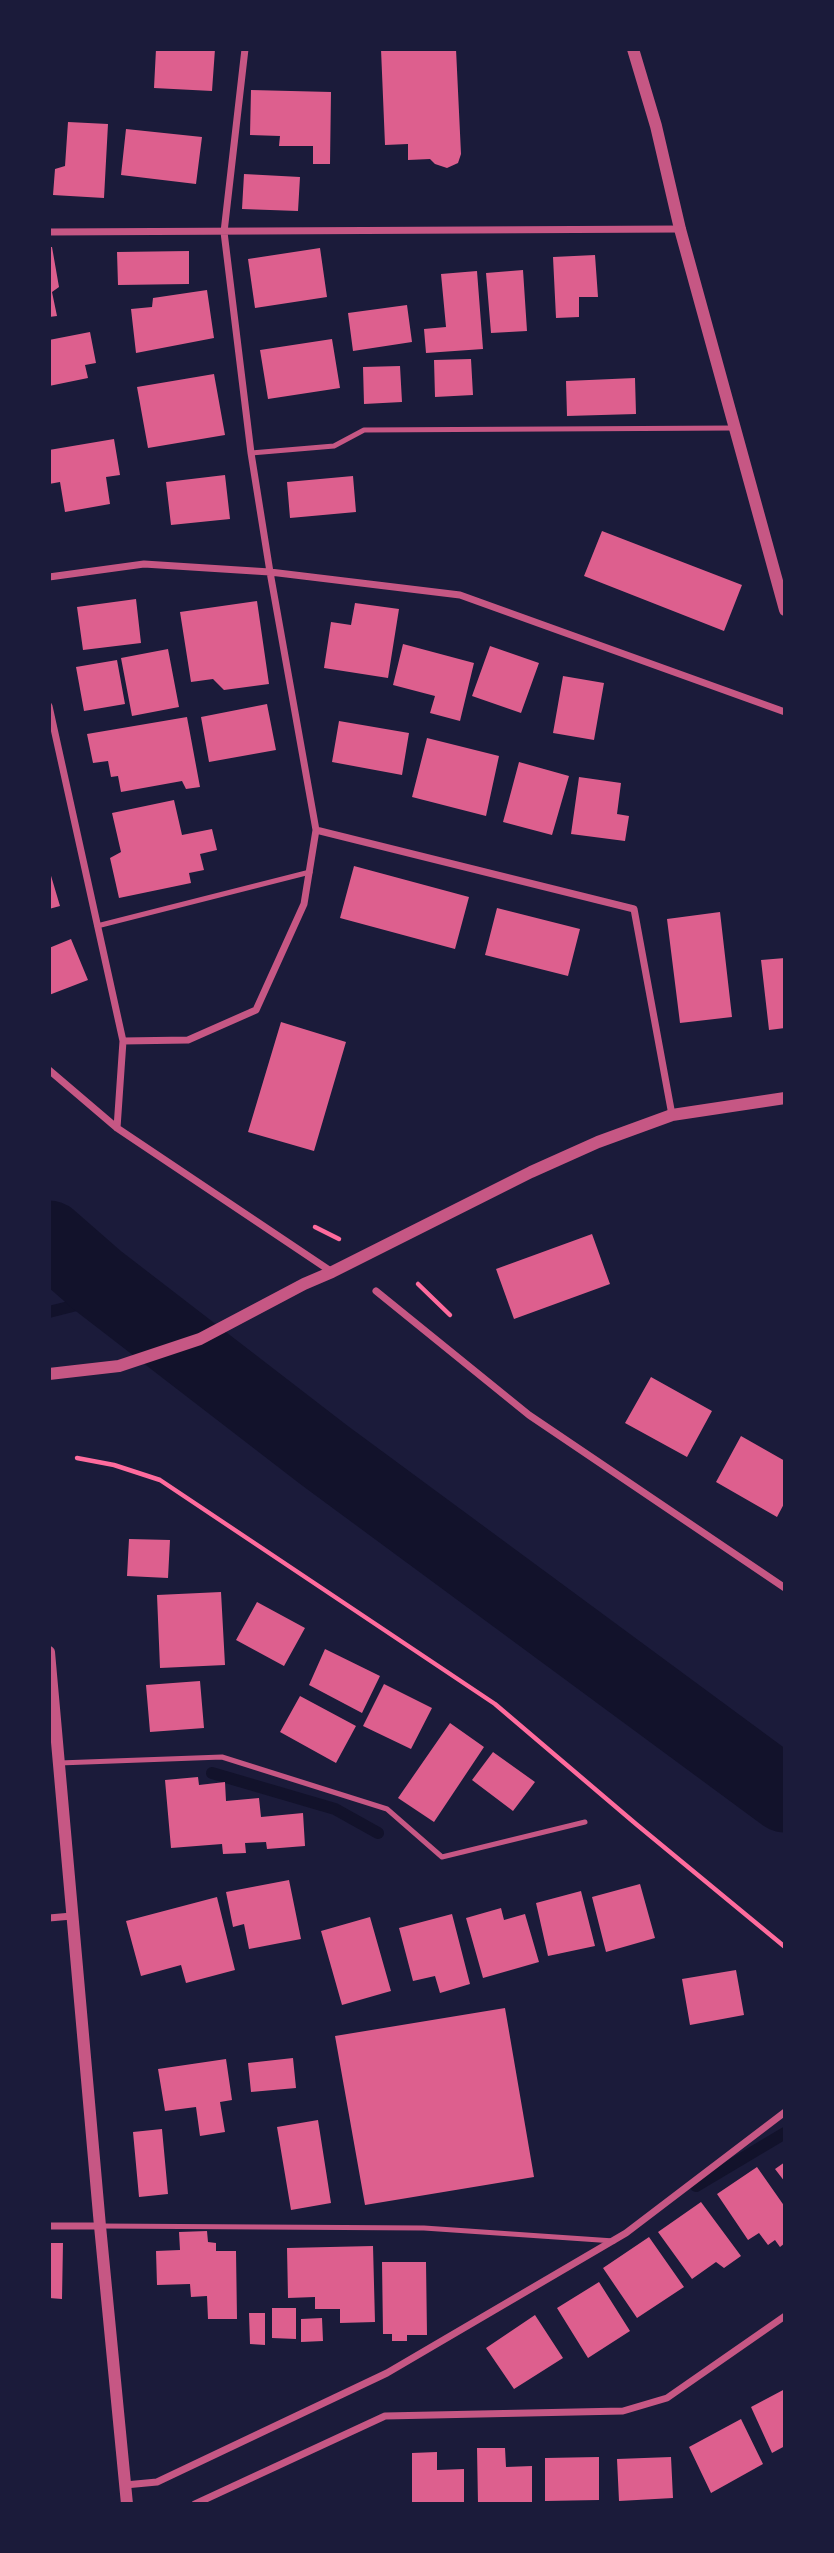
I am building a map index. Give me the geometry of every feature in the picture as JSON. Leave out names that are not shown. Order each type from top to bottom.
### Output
[{"type":"street","points":[[123,1041],[188,1040],[256,1010],[304,904],[316,831],[251,453],[224,232],[245,49]]},
{"type":"street","points":[[633,49],[785,610]]},
{"type":"street","points":[[49,232],[680,229]]},
{"type":"street","points":[[49,577],[144,564],[270,572],[460,595],[785,712]]},
{"type":"street","points":[[49,706],[123,1041],[117,1128]]},
{"type":"street","points":[[316,831],[634,909],[673,1115]]},
{"type":"street","points":[[49,1070],[117,1128],[332,1272]]},
{"type":"street","points":[[49,1374],[119,1366],[200,1339],[304,1284],[531,1172],[598,1142],[673,1115],[785,1098]]},
{"type":"street","points":[[376,1291],[529,1415],[785,1588]]},
{"type":"street","points":[[49,1652],[52,1716],[59,1763],[127,2504]]},
{"type":"street","points":[[49,1918],[72,1916]]},
{"type":"street","points":[[125,2485],[158,2482],[387,2373],[614,2241],[785,2112]]},
{"type":"street","points":[[49,2226],[100,2226]]},
{"type":"street","points":[[195,2504],[385,2416],[623,2411],[667,2398],[785,2316]]},
{"type":"lane","points":[[251,453],[334,446],[364,430],[734,428]]},
{"type":"lane","points":[[97,926],[310,872]]},
{"type":"lane","points":[[59,1763],[222,1757],[387,1809],[442,1857],[585,1822]]},
{"type":"lane","points":[[100,2226],[424,2228],[614,2241]]},
{"type":"path","points":[[77,1458],[114,1465],[160,1480],[495,1704],[636,1825],[785,1947]]},
{"type":"building","points":[[156,49],[215,49],[212,91],[154,88]]},
{"type":"building","points":[[381,49],[456,49],[461,154],[458,163],[447,168],[430,159],[408,160],[408,144],[385,145]]},
{"type":"building","points":[[251,90],[331,92],[330,164],[313,164],[313,146],[279,146],[280,136],[250,135]]},
{"type":"building","points":[[68,122],[108,124],[104,198],[53,195],[55,169],[65,166]]},
{"type":"building","points":[[126,129],[202,137],[196,184],[121,175]]},
{"type":"building","points":[[244,174],[300,177],[298,211],[242,209]]},
{"type":"building","points":[[49,247],[52,247],[59,287],[52,292],[57,316],[49,317]]},
{"type":"building","points":[[320,248],[327,297],[255,308],[248,259]]},
{"type":"building","points":[[189,251],[189,284],[118,285],[117,252]]},
{"type":"building","points":[[595,255],[598,297],[579,297],[579,317],[556,318],[553,257]]},
{"type":"building","points":[[523,270],[527,331],[491,333],[486,273]]},
{"type":"building","points":[[477,271],[483,349],[426,353],[424,329],[446,327],[441,274]]},
{"type":"building","points":[[207,290],[214,338],[136,353],[131,309],[152,307],[153,298]]},
{"type":"building","points":[[407,305],[412,342],[353,351],[348,313]]},
{"type":"building","points":[[90,332],[96,363],[85,365],[88,378],[49,386],[49,340]]},
{"type":"building","points":[[332,339],[340,388],[268,399],[260,350]]},
{"type":"building","points":[[471,359],[473,395],[435,397],[434,360]]},
{"type":"building","points":[[400,366],[402,402],[364,404],[363,367]]},
{"type":"building","points":[[214,374],[225,435],[148,448],[137,387]]},
{"type":"building","points":[[635,378],[636,414],[567,416],[566,381]]},
{"type":"building","points":[[114,439],[120,475],[106,477],[110,504],[65,512],[60,482],[49,484],[49,450]]},
{"type":"building","points":[[225,475],[230,519],[171,525],[166,482]]},
{"type":"building","points":[[353,476],[356,512],[290,518],[287,482]]},
{"type":"building","points":[[602,531],[742,585],[724,631],[584,576]]},
{"type":"building","points":[[136,599],[141,643],[83,650],[77,607]]},
{"type":"building","points":[[257,601],[269,684],[224,690],[213,679],[191,682],[180,612]]},
{"type":"building","points":[[355,603],[399,609],[388,678],[324,668],[331,622],[351,625]]},
{"type":"building","points":[[403,644],[474,663],[460,721],[430,713],[435,696],[393,685]]},
{"type":"building","points":[[490,646],[539,663],[521,713],[472,696]]},
{"type":"building","points":[[168,649],[179,707],[132,716],[121,658]]},
{"type":"building","points":[[117,660],[125,704],[84,711],[76,667]]},
{"type":"building","points":[[563,676],[604,683],[594,740],[553,733]]},
{"type":"building","points":[[267,704],[276,750],[209,762],[201,717]]},
{"type":"building","points":[[187,717],[200,787],[186,789],[182,781],[121,792],[118,776],[111,777],[108,761],[93,763],[87,734]]},
{"type":"building","points":[[339,721],[409,733],[402,775],[332,762]]},
{"type":"building","points":[[427,738],[499,756],[486,816],[412,797]]},
{"type":"building","points":[[519,762],[569,776],[552,835],[503,822]]},
{"type":"building","points":[[579,777],[621,783],[617,814],[629,816],[625,841],[571,834]]},
{"type":"building","points":[[174,800],[182,835],[212,829],[217,850],[200,854],[204,870],[189,873],[191,883],[119,898],[110,858],[121,852],[112,813]]},
{"type":"building","points":[[354,866],[469,897],[455,949],[340,918]]},
{"type":"building","points":[[49,869],[60,906],[49,909]]},
{"type":"building","points":[[497,908],[580,929],[568,976],[485,955]]},
{"type":"building","points":[[720,912],[732,1017],[680,1023],[667,919]]},
{"type":"building","points":[[71,939],[88,980],[49,995],[49,948]]},
{"type":"building","points":[[785,958],[785,1028],[769,1030],[761,960]]},
{"type":"building","points":[[281,1022],[346,1042],[314,1151],[248,1132]]},
{"type":"building","points":[[592,1234],[610,1284],[514,1319],[496,1269]]},
{"type":"building","points":[[651,1377],[712,1411],[687,1457],[625,1423]]},
{"type":"building","points":[[741,1436],[785,1461],[785,1502],[777,1517],[716,1482]]},
{"type":"building","points":[[129,1539],[170,1540],[168,1578],[127,1576]]},
{"type":"building","points":[[221,1592],[225,1665],[160,1668],[157,1595]]},
{"type":"building","points":[[257,1602],[305,1628],[284,1666],[236,1640]]},
{"type":"building","points":[[325,1649],[380,1676],[362,1713],[309,1685]]},
{"type":"building","points":[[200,1681],[204,1728],[150,1732],[146,1685]]},
{"type":"building","points":[[384,1684],[432,1708],[411,1749],[363,1726]]},
{"type":"building","points":[[300,1696],[356,1726],[336,1763],[280,1732]]},
{"type":"building","points":[[450,1723],[484,1747],[434,1822],[398,1798]]},
{"type":"building","points":[[493,1752],[535,1782],[513,1811],[472,1780]]},
{"type":"building","points":[[198,1777],[199,1785],[225,1782],[226,1801],[259,1798],[261,1817],[303,1813],[305,1846],[267,1849],[266,1842],[245,1843],[246,1853],[223,1854],[222,1844],[171,1848],[165,1780]]},
{"type":"building","points":[[289,1880],[301,1939],[249,1949],[244,1924],[233,1927],[226,1892]]},
{"type":"building","points":[[640,1884],[655,1938],[606,1952],[592,1897]]},
{"type":"building","points":[[581,1891],[595,1946],[548,1956],[536,1903]]},
{"type":"building","points":[[217,1897],[235,1970],[186,1983],[181,1965],[141,1976],[126,1921]]},
{"type":"building","points":[[501,1908],[504,1920],[525,1914],[539,1962],[483,1978],[466,1918]]},
{"type":"building","points":[[452,1914],[470,1984],[440,1993],[435,1976],[413,1981],[399,1928]]},
{"type":"building","points":[[370,1917],[391,1991],[342,2005],[321,1931]]},
{"type":"building","points":[[736,1970],[744,2015],[690,2025],[682,1979]]},
{"type":"building","points":[[505,2008],[534,2177],[365,2205],[335,2036]]},
{"type":"building","points":[[293,2058],[296,2088],[251,2092],[248,2063]]},
{"type":"building","points":[[226,2059],[232,2100],[220,2102],[225,2132],[200,2136],[196,2107],[165,2111],[158,2069]]},
{"type":"building","points":[[318,2120],[331,2203],[291,2210],[277,2127]]},
{"type":"building","points":[[162,2129],[168,2194],[139,2197],[133,2132]]},
{"type":"building","points":[[785,2162],[785,2182],[775,2169]]},
{"type":"building","points":[[757,2167],[785,2207],[785,2243],[780,2247],[775,2240],[768,2245],[759,2233],[748,2240],[717,2194]]},
{"type":"building","points":[[701,2202],[741,2256],[724,2268],[716,2262],[692,2279],[658,2232]]},
{"type":"building","points":[[207,2231],[208,2242],[216,2243],[216,2251],[236,2251],[237,2319],[208,2319],[207,2296],[191,2297],[190,2284],[157,2285],[156,2251],[180,2250],[179,2232]]},
{"type":"building","points":[[649,2237],[684,2287],[637,2318],[603,2268]]},
{"type":"building","points":[[49,2243],[63,2243],[62,2299],[49,2298]]},
{"type":"building","points":[[373,2246],[375,2322],[340,2323],[340,2309],[315,2309],[315,2297],[288,2298],[287,2248]]},
{"type":"building","points":[[382,2262],[426,2262],[427,2335],[407,2335],[407,2341],[392,2341],[392,2334],[383,2334]]},
{"type":"building","points":[[599,2282],[630,2331],[588,2358],[557,2308]]},
{"type":"building","points":[[272,2308],[296,2308],[296,2339],[272,2338]]},
{"type":"building","points":[[249,2313],[265,2313],[265,2345],[250,2344]]},
{"type":"building","points":[[535,2315],[563,2358],[514,2389],[486,2348]]},
{"type":"building","points":[[322,2318],[323,2341],[301,2342],[301,2319]]},
{"type":"building","points":[[785,2389],[785,2446],[772,2453],[751,2407]]},
{"type":"building","points":[[741,2419],[763,2464],[711,2493],[689,2447]]},
{"type":"building","points":[[477,2448],[505,2448],[506,2467],[532,2466],[532,2504],[478,2504]]},
{"type":"building","points":[[437,2452],[437,2470],[464,2469],[464,2503],[412,2504],[412,2453]]},
{"type":"building","points":[[599,2457],[599,2500],[545,2501],[545,2458]]},
{"type":"building","points":[[671,2457],[673,2498],[619,2501],[617,2459]]},
{"type":"waterway","points":[[49,1238],[97,1280],[324,1455],[785,1795]]},
{"type":"waterway","points":[[49,1312],[116,1295]]},
{"type":"waterway","points":[[212,1773],[335,1809],[378,1833]]},
{"type":"waterway","points":[[696,2186],[785,2133]]}]
